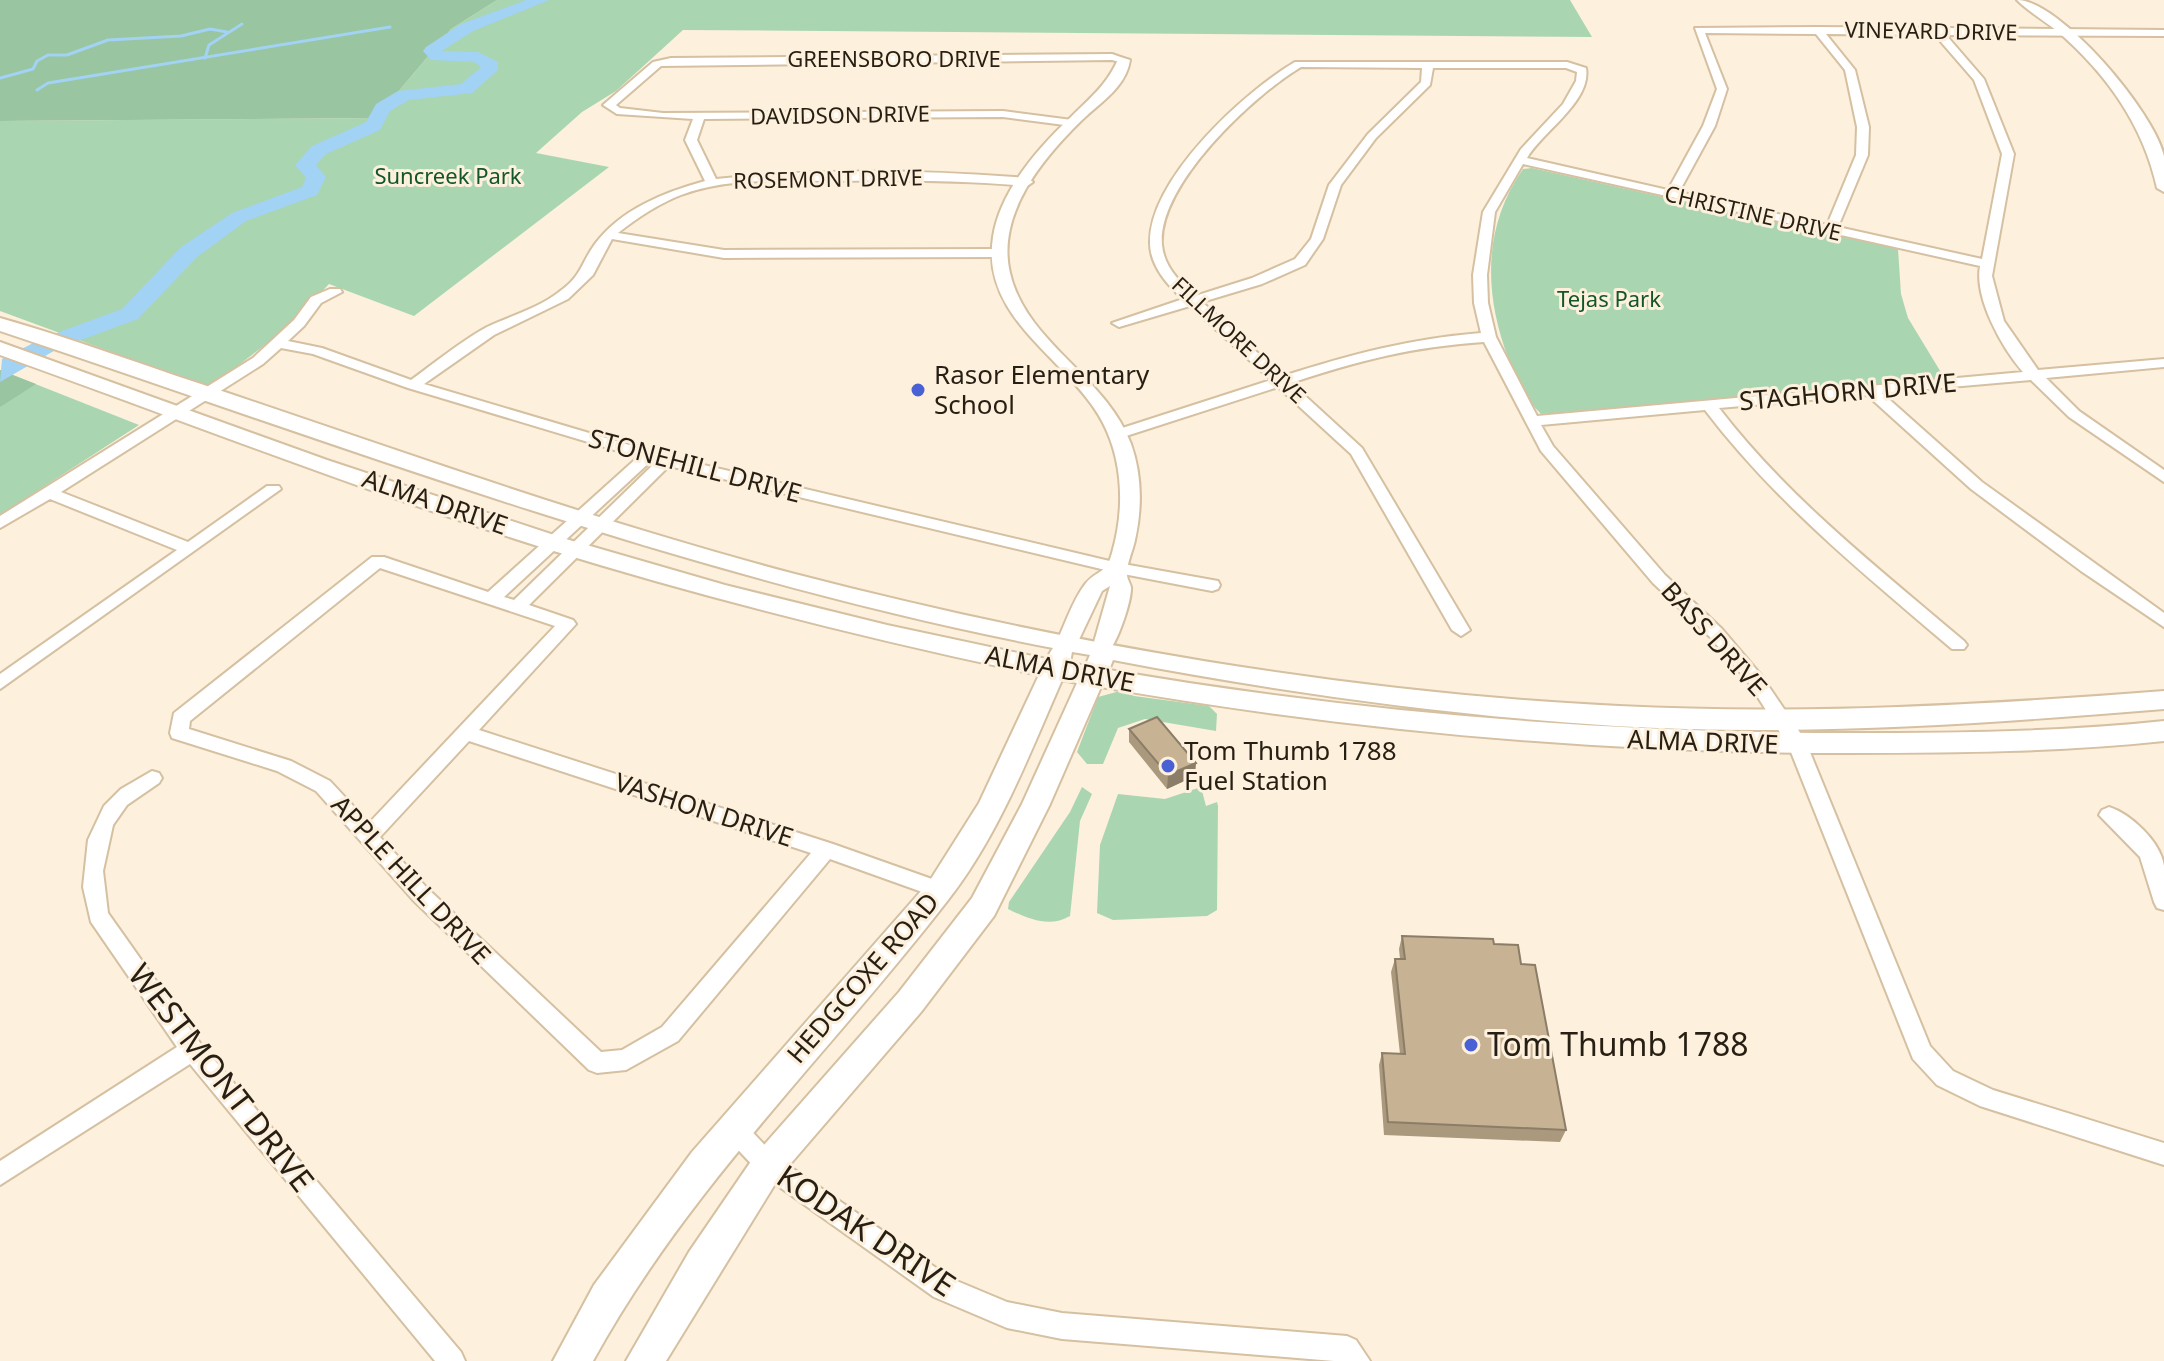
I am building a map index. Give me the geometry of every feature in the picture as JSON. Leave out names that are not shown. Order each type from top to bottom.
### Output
[{"type":"main road","name":"ALMA DRIVE","points":[[0,324],[590,521],[792,581],[1067,643],[1099,662],[1241,704],[1418,726],[1798,745],[2100,739],[2164,731]]},
{"type":"main road","name":"ALMA DRIVE","points":[[0,348],[91,379],[176,414],[564,545],[860,628],[1054,669],[1099,662],[1244,676],[1415,699],[1616,716],[1785,721],[2036,710],[2164,700]]},
{"type":"main road","points":[[773,604],[792,581]]},
{"type":"main road","name":"HEDGCOXE ROAD","points":[[572,1361],[607,1298],[732,1127],[939,890],[991,808],[1067,643]]},
{"type":"main road","name":"HEDGCOXE ROAD","points":[[645,1361],[702,1265],[768,1165],[910,1002],[983,907],[1036,804],[1099,662]]},
{"type":"main road","points":[[1415,699],[1418,726]]},
{"type":"main road","points":[[939,890],[983,907]]},
{"type":"street","points":[[2023,0],[2062,32],[2119,90],[2154,149],[2164,188]]},
{"type":"street","name":"VINEYARD DRIVE","points":[[1672,194],[1709,126],[1722,89],[1699,30],[2164,33]]},
{"type":"street","points":[[1818,30],[1850,70],[1863,127],[1862,155],[1831,230]]},
{"type":"street","points":[[1937,31],[1979,79],[2008,154],[1985,276],[1997,321],[2034,376],[2084,422],[2164,477]]},
{"type":"street","name":"GREENSBORO DRIVE","points":[[610,107],[611,102],[663,62],[1112,57],[1124,60]]},
{"type":"street","name":"HEDGCOXE ROAD","points":[[1099,662],[1121,589],[1117,571],[1131,519],[1131,480],[1118,434],[1101,404],[1016,309],[1006,290],[999,253],[1001,225],[1027,182],[1072,123],[1114,83],[1124,60]]},
{"type":"street","name":"FILLMORE DRIVE","points":[[1428,65],[1299,64],[1287,70],[1221,125],[1197,154],[1161,217],[1156,239],[1158,256],[1174,284],[1357,451],[1461,630]]},
{"type":"street","points":[[1119,323],[1257,281],[1300,262],[1317,239],[1335,185],[1372,136],[1426,83],[1428,65]]},
{"type":"street","name":"BASS DRIVE","points":[[1428,65],[1576,67],[1583,72],[1568,105],[1519,160],[1489,212],[1483,242],[1481,303],[1489,337],[1546,448],[1659,579],[1716,633],[1785,721],[1798,745],[1921,1052],[1945,1078],[1988,1099],[2164,1154]]},
{"type":"street","name":"DAVIDSON DRIVE","points":[[610,107],[648,115],[699,117],[1003,114],[1072,123]]},
{"type":"street","points":[[699,117],[691,140],[712,183]]},
{"type":"street","name":"CHRISTINE DRIVE","points":[[1519,160],[1988,264]]},
{"type":"street","name":"ROSEMONT DRIVE","points":[[413,385],[489,332],[563,296],[588,272],[609,235],[661,199],[712,183],[760,178],[940,176],[1027,182]]},
{"type":"street","points":[[609,235],[724,254],[999,253]]},
{"type":"street","points":[[0,523],[207,394],[279,343],[316,300],[335,292]]},
{"type":"street","points":[[1118,434],[1394,347],[1489,337]]},
{"type":"street","name":"STONEHILL DRIVE","points":[[279,343],[331,355],[413,385],[666,461],[1117,571],[1212,585]]},
{"type":"street","name":"STAGHORN DRIVE","points":[[1533,421],[2164,363]]},
{"type":"street","points":[[1872,391],[1927,446],[1982,493],[2164,621]]},
{"type":"street","points":[[1708,404],[1740,446],[1816,524],[1958,645]]},
{"type":"street","points":[[590,521],[648,456]]},
{"type":"street","points":[[491,599],[564,545],[666,461]]},
{"type":"street","points":[[0,683],[273,489]]},
{"type":"street","points":[[49,493],[188,548]]},
{"type":"street","points":[[516,608],[564,545]]},
{"type":"street","name":"APPLE HILL DRIVE","points":[[491,599],[378,561],[192,709],[177,727],[179,733],[188,739],[284,766],[323,786],[465,939],[597,1063],[626,1060],[670,1034],[826,850]]},
{"type":"street","name":"HEDGCOXE ROAD","points":[[1067,643],[1094,587],[1117,571]]},
{"type":"street","points":[[368,837],[468,734],[567,624],[491,599]]},
{"type":"street","name":"VASHON DRIVE","points":[[468,734],[826,850],[939,890]]},
{"type":"street","name":"WESTMONT DRIVE","points":[[152,778],[118,803],[105,825],[93,861],[92,897],[98,916],[192,1050],[452,1361]]},
{"type":"street","points":[[2109,815],[2135,833],[2153,855],[2164,902]]},
{"type":"street","points":[[0,1174],[192,1050]]},
{"type":"street","name":"KODAK DRIVE","points":[[732,1127],[768,1165],[943,1288],[1007,1315],[1062,1326],[1352,1355]]},
{"type":"green space","points":[[0,0],[497,0],[451,29],[376,118],[0,121]]},
{"type":"green space","name":"Suncreek Park","points":[[497,0],[1570,0],[1592,37],[683,30],[616,91],[582,112],[536,153],[609,167],[414,316],[329,284],[288,327],[209,388],[0,311],[0,121],[376,118],[451,29]]},
{"type":"green space","name":"Tejas Park","points":[[1532,168],[1898,249],[1901,294],[1908,318],[1942,374],[1939,380],[1541,414],[1518,381],[1501,336],[1495,311],[1491,262],[1500,215],[1510,191],[1523,169]]},
{"type":"green space","points":[[0,370],[139,425],[0,515]]},
{"type":"green space","points":[[0,370],[36,384],[0,407]]},
{"type":"green space","points":[[1120,691],[1134,696],[1209,706],[1217,714],[1216,731],[1145,719],[1118,728],[1103,764],[1087,764],[1077,752],[1098,697]]},
{"type":"green space","points":[[1210,784],[1202,791],[1206,806],[1217,802],[1218,806],[1217,910],[1207,916],[1113,920],[1097,913],[1100,845],[1118,794],[1165,799]]},
{"type":"green space","points":[[1082,787],[1092,794],[1080,821],[1070,916],[1047,922],[1008,909],[1009,902],[1070,812]]},
{"type":"building","points":[[1157,717],[1196,763],[1168,775],[1129,729]]},
{"type":"building","name":"Tom Thumb 1788","points":[[1402,936],[1493,939],[1494,944],[1518,945],[1521,964],[1535,965],[1566,1130],[1388,1122],[1382,1053],[1405,1054],[1395,959],[1405,959]]},
{"type":"waterway","points":[[0,375],[10,364],[51,343],[130,314],[189,252],[239,217],[310,191],[316,177],[305,165],[319,150],[373,126],[383,108],[404,95],[466,89],[492,66],[478,57],[437,56],[432,51],[467,27],[541,0]]},
{"type":"waterway","points":[[205,57],[209,45],[242,24]]},
{"type":"waterway","points":[[463,25],[475,25]]},
{"type":"waterway","points":[[205,57],[390,27]]},
{"type":"waterway","points":[[0,78],[33,69],[37,61],[48,55],[67,55],[108,40],[181,36],[210,29],[227,32]]},
{"type":"waterway","points":[[37,90],[48,83],[205,57]]},
{"type":"place","name":"Rasor Elementary School","points":[[918,390]]},
{"type":"place","name":"Tom Thumb 1788 Fuel Station","points":[[1168,766]]},
{"type":"place","name":"Tom Thumb 1788","points":[[1471,1045]]}]
